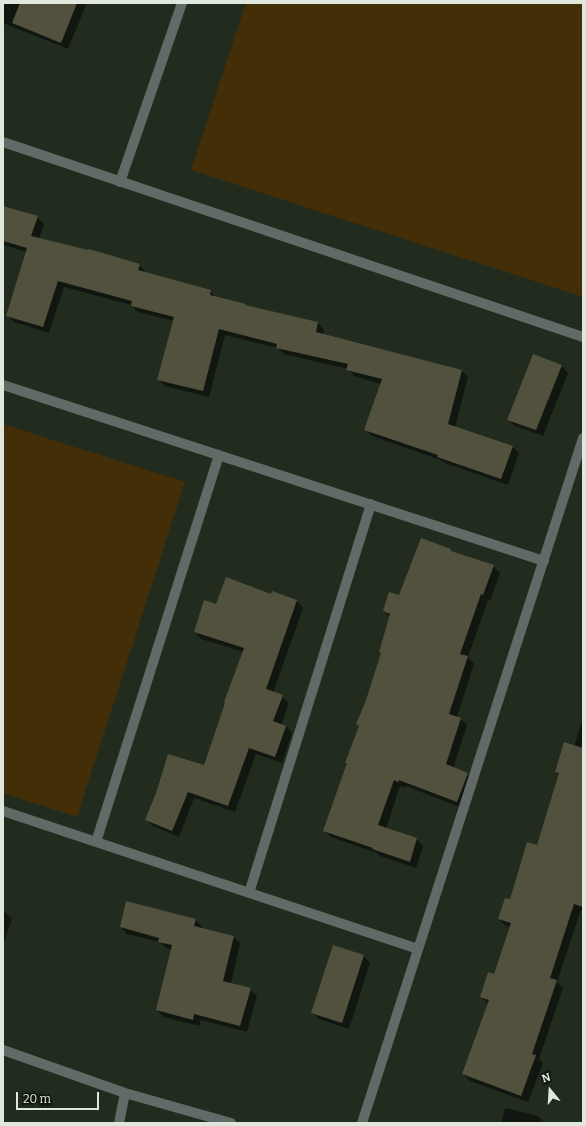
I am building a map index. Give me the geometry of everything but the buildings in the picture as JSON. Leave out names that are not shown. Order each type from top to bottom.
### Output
[{"type":"street","points":[[120,182],[182,3]]},
{"type":"street","points":[[3,142],[583,337]]},
{"type":"street","points":[[3,385],[544,561]]},
{"type":"street","points":[[362,1123],[583,438]]},
{"type":"street","points":[[96,842],[219,455]]},
{"type":"street","points":[[249,893],[371,504]]},
{"type":"street","points":[[3,812],[418,949]]},
{"type":"street","points":[[3,1050],[125,1093],[231,1123]]},
{"type":"street","points":[[119,1123],[125,1093]]},
{"type":"shaded area","points":[[246,3],[583,3],[583,297],[191,170]]},
{"type":"shaded area","points":[[3,424],[185,482],[77,817],[3,793]]}]
